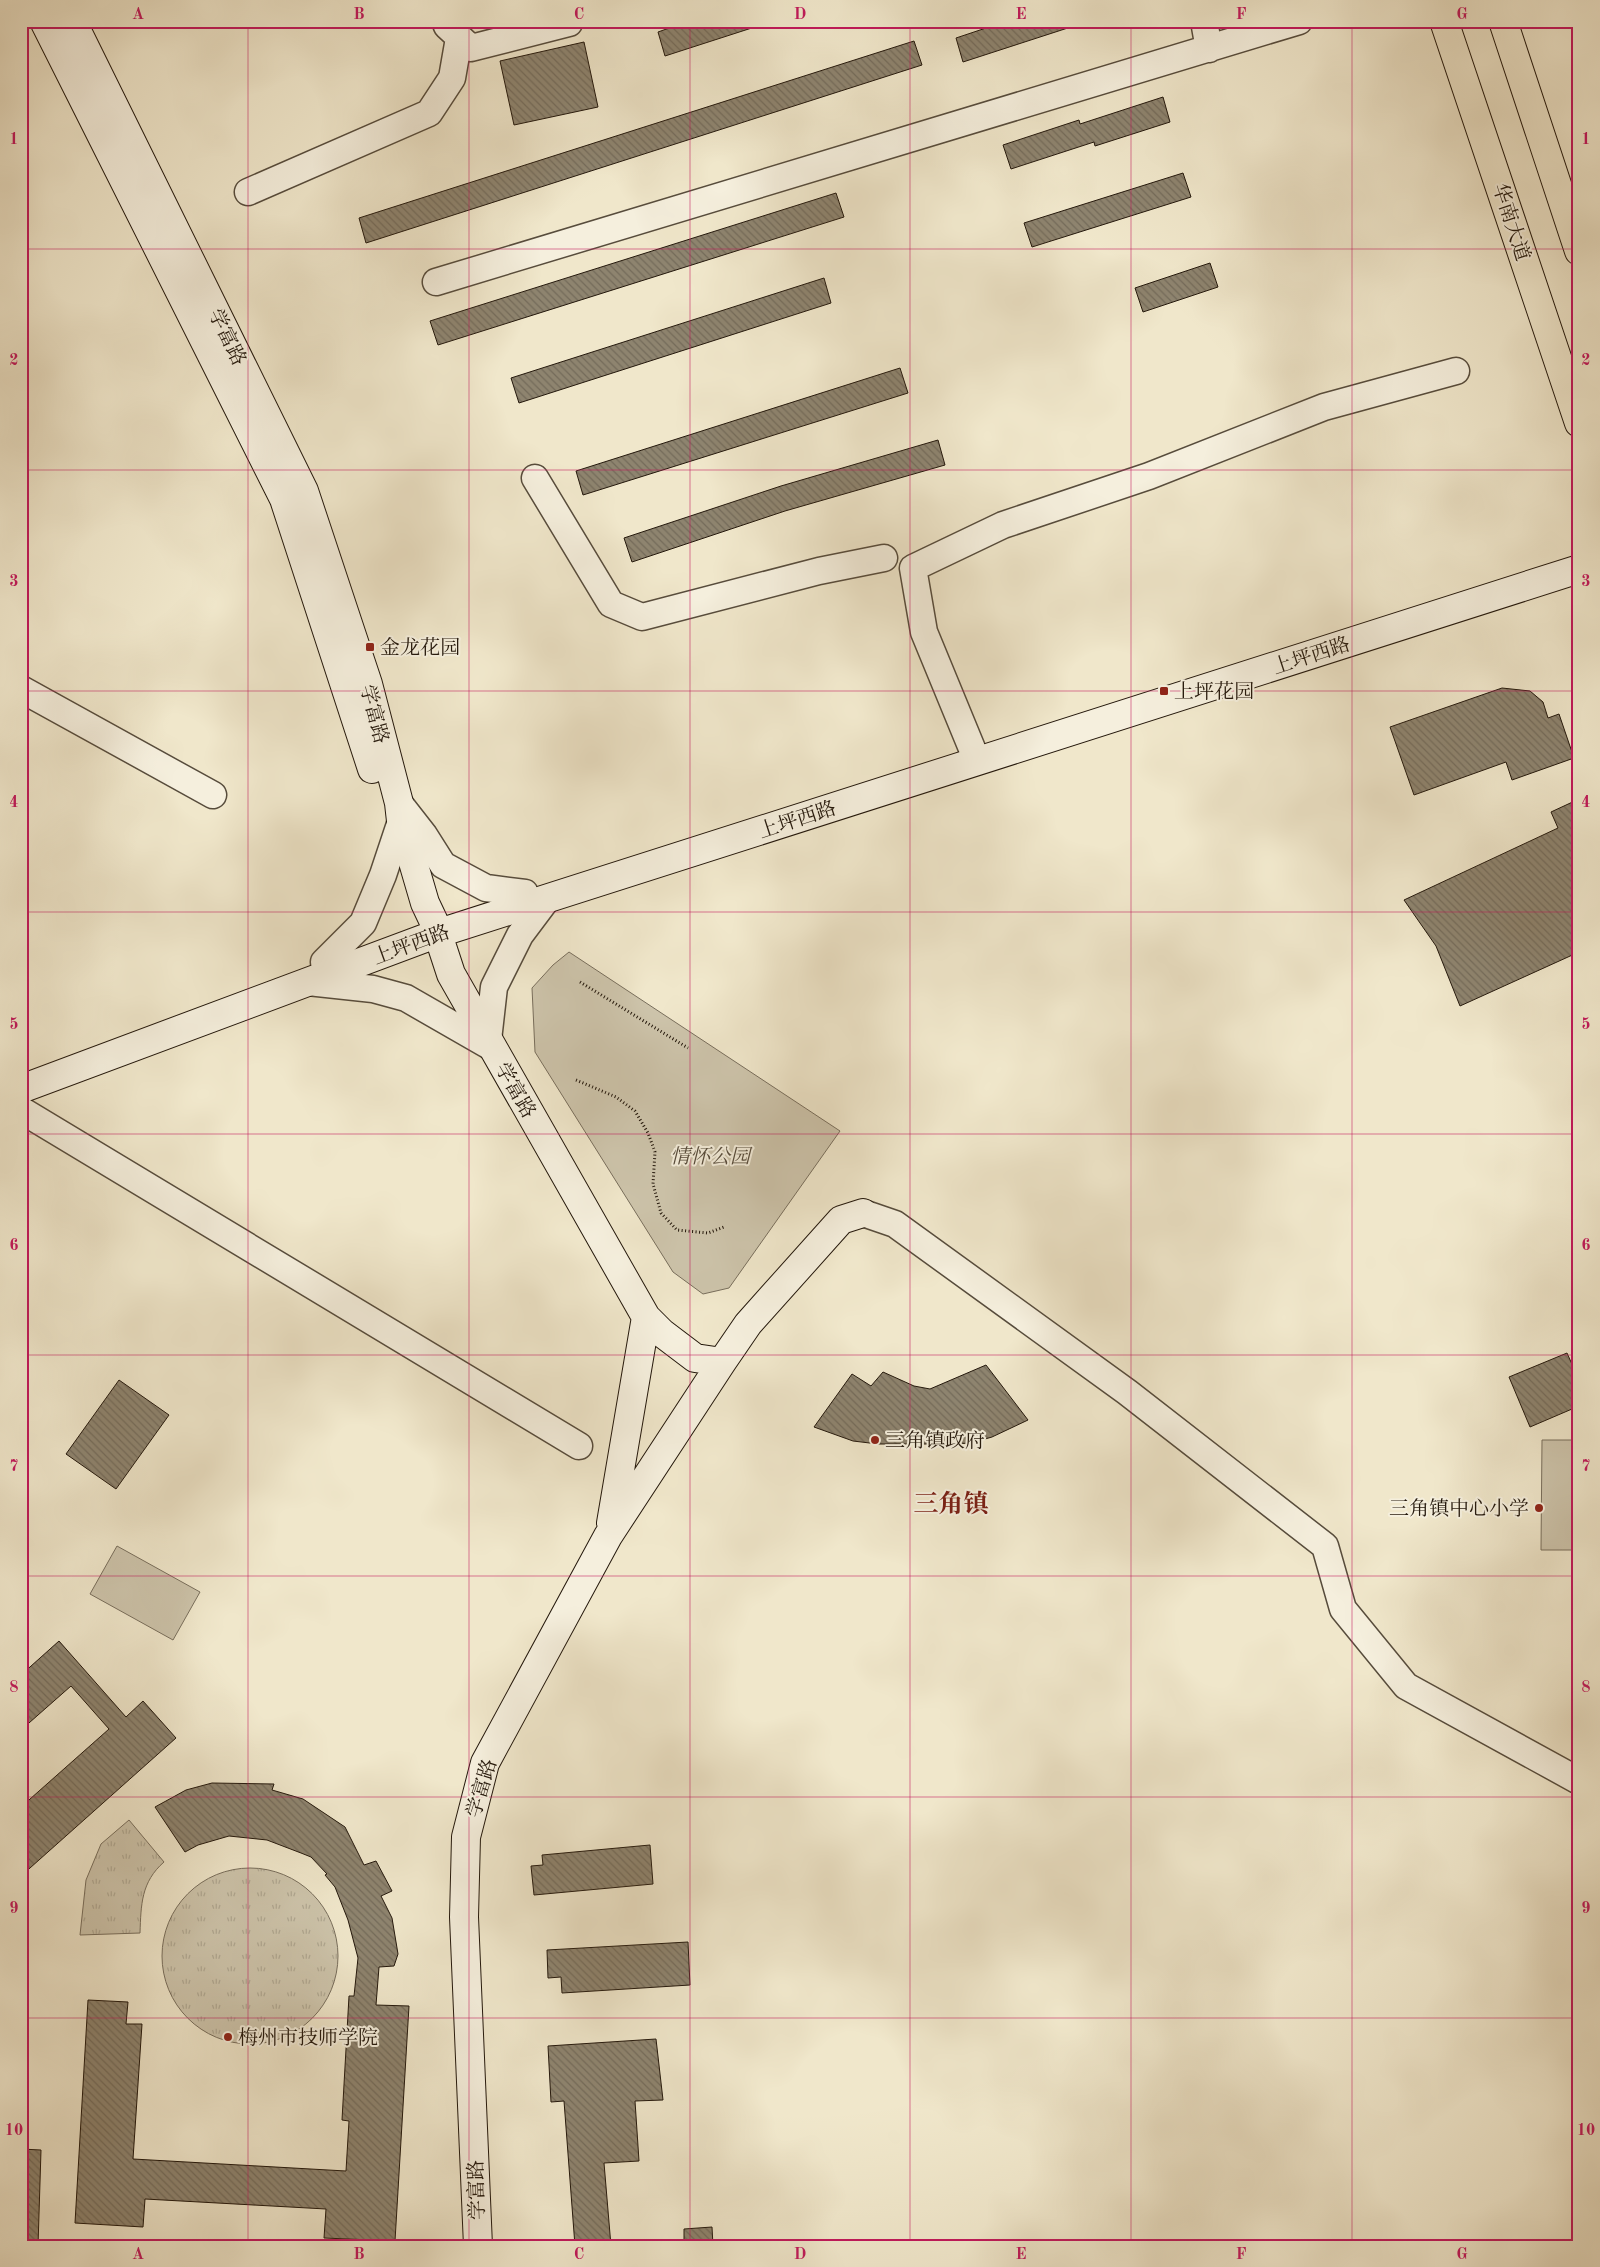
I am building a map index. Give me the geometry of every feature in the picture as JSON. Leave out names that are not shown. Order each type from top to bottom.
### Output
[{"type":"main road","name":"华南大道","points":[[1444,21],[1579,423]]},
{"type":"main road","points":[[1503,21],[1579,250]]},
{"type":"street","name":"学富路","points":[[44,21],[284,499],[429,930],[451,974],[646,1317],[662,1333],[695,1358],[722,1362]]},
{"type":"street","name":"学富路","points":[[72,21],[304,492],[368,684],[425,903],[429,930]]},
{"type":"street","points":[[1204,21],[1209,49]]},
{"type":"street","points":[[436,282],[1299,21]]},
{"type":"street","points":[[452,29],[471,48],[569,23]]},
{"type":"street","points":[[248,192],[429,113],[452,78],[452,29]]},
{"type":"street","points":[[972,751],[924,632],[913,568],[1003,525],[1149,476],[1324,407],[1456,371]]},
{"type":"street","points":[[536,478],[611,604],[642,617],[819,571],[884,558]]},
{"type":"street","name":"上坪西路","points":[[536,896],[972,751],[1579,555]]},
{"type":"street","name":"上坪西路","points":[[21,1089],[316,972],[429,930],[1579,569]]},
{"type":"street","points":[[21,689],[213,795]]},
{"type":"street","points":[[400,812],[424,835],[442,866],[486,888],[536,896],[520,935],[494,987],[490,1044],[406,998],[316,972],[363,924],[383,875],[400,812]]},
{"type":"street","name":"上坪西路","points":[[21,1070],[316,972]]},
{"type":"street","points":[[21,1110],[579,1446]]},
{"type":"street","name":"学富路","points":[[478,2246],[464,1917],[466,1837],[485,1763],[608,1536],[748,1324],[841,1220],[863,1213]]},
{"type":"street","points":[[863,1213],[895,1224],[919,1241],[1127,1392],[1325,1546],[1343,1609],[1406,1686],[1579,1781]]},
{"type":"street","points":[[608,1536],[646,1317]]},
{"type":"path","points":[[580,982],[688,1048]]},
{"type":"path","points":[[576,1080],[616,1097],[635,1111],[648,1133],[655,1152],[653,1184],[661,1213],[677,1230],[708,1233],[724,1227]]},
{"type":"green space","name":"情怀公园","points":[[569,952],[840,1131],[729,1288],[703,1294],[673,1272],[535,1052],[532,988],[553,965]]},
{"type":"green space","points":[[1542,1440],[1579,1440],[1579,1550],[1541,1550]]},
{"type":"green space","points":[[117,1546],[200,1592],[173,1640],[90,1594]]},
{"type":"green space","points":[[129,1820],[164,1862],[151,1878],[144,1894],[140,1933],[80,1935],[86,1880],[101,1844]]},
{"type":"green space","points":[[241,1868],[259,1868],[276,1871],[292,1878],[318,1900],[328,1914],[335,1930],[338,1956],[337,1973],[332,1990],[318,2012],[306,2024],[292,2034],[276,2041],[259,2044],[241,2044],[224,2041],[208,2034],[182,2012],[172,1998],[165,1982],[162,1965],[162,1947],[165,1930],[172,1914],[194,1888],[208,1878],[224,1871]]},
{"type":"building","points":[[689,21],[760,21],[761,25],[665,56],[658,32]]},
{"type":"building","points":[[1007,21],[1076,21],[1077,25],[963,62],[956,38]]},
{"type":"building","points":[[914,41],[922,65],[366,243],[359,218]]},
{"type":"building","points":[[584,42],[598,107],[514,125],[500,61]]},
{"type":"building","points":[[1163,97],[1170,122],[1095,146],[1094,142],[1011,169],[1003,145],[1079,120],[1080,124]]},
{"type":"building","points":[[1183,173],[1191,197],[1032,247],[1024,223]]},
{"type":"building","points":[[836,193],[844,217],[438,345],[430,321]]},
{"type":"building","points":[[1210,263],[1218,287],[1143,312],[1135,288]]},
{"type":"building","points":[[824,278],[831,303],[519,403],[511,378]]},
{"type":"building","points":[[900,368],[908,393],[583,495],[576,471]]},
{"type":"building","points":[[938,440],[945,465],[785,511],[632,562],[624,538],[781,486]]},
{"type":"building","points":[[1502,688],[1530,691],[1543,702],[1548,718],[1559,714],[1574,758],[1512,780],[1506,762],[1414,795],[1390,727]]},
{"type":"building","points":[[1579,799],[1579,952],[1460,1006],[1436,946],[1404,900],[1558,828],[1551,812]]},
{"type":"building","points":[[1567,1353],[1579,1380],[1579,1406],[1530,1427],[1509,1377]]},
{"type":"building","points":[[986,1365],[1028,1420],[992,1437],[971,1443],[878,1444],[853,1441],[814,1427],[852,1374],[871,1386],[883,1372],[914,1386],[930,1389]]},
{"type":"building","points":[[119,1380],[169,1415],[116,1489],[66,1454]]},
{"type":"building","points":[[59,1641],[126,1717],[143,1701],[176,1738],[21,1876],[21,1807],[109,1729],[71,1686],[21,1730],[21,1675]]},
{"type":"building","points":[[212,1783],[274,1784],[272,1790],[303,1799],[345,1827],[364,1865],[376,1861],[392,1891],[381,1896],[392,1918],[398,1954],[394,1966],[379,1967],[376,2005],[409,2006],[395,2241],[324,2238],[326,2209],[145,2199],[143,2227],[75,2223],[88,2000],[128,2002],[126,2024],[142,2024],[133,2159],[346,2171],[349,2121],[342,2120],[349,1996],[354,1996],[358,1958],[348,1920],[335,1887],[325,1875],[327,1874],[311,1857],[267,1840],[229,1836],[198,1845],[185,1852],[155,1807],[186,1790]]},
{"type":"building","points":[[650,1845],[653,1884],[534,1895],[531,1866],[543,1865],[542,1855]]},
{"type":"building","points":[[688,1942],[690,1985],[562,1993],[561,1977],[548,1978],[547,1950]]},
{"type":"building","points":[[656,2039],[663,2100],[635,2101],[639,2161],[604,2163],[611,2246],[575,2246],[564,2101],[551,2102],[548,2046]]},
{"type":"building","points":[[21,2149],[41,2150],[38,2246],[21,2246]]},
{"type":"building","points":[[712,2227],[713,2246],[684,2246],[684,2229]]},
{"type":"place","name":"金龙花园","points":[[370,647]]},
{"type":"place","name":"上坪花园","points":[[1164,691]]},
{"type":"place","name":"三角镇政府","points":[[875,1440]]},
{"type":"place","name":"三角镇中心小学","points":[[1539,1508]]},
{"type":"place","name":"梅州市技师学院","points":[[228,2037]]},
{"type":"district","name":"三角镇","points":[[951,1503]]}]
